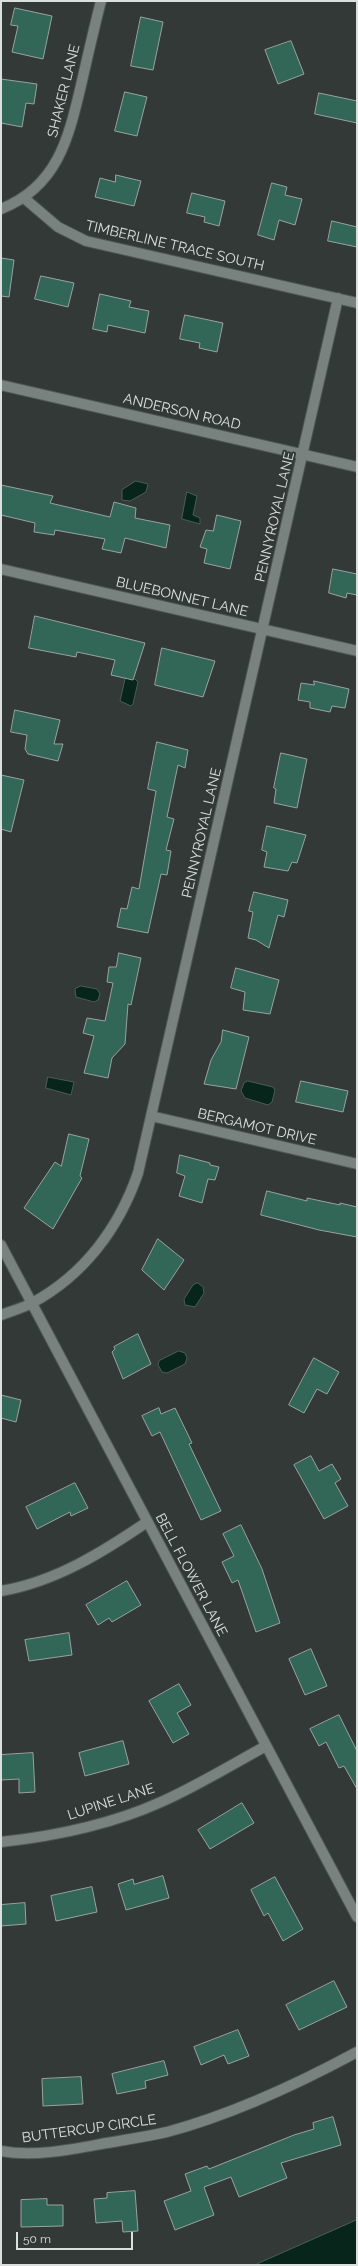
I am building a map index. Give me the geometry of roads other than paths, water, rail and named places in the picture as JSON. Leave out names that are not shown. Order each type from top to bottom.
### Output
[{"type":"street","name":"SHAKER LANE","points":[[24,198],[44,179],[62,152],[73,120],[101,1]]},
{"type":"street","points":[[1,209],[24,198]]},
{"type":"street","name":"TIMBERLINE TRACE SOUTH","points":[[24,198],[58,227],[86,241],[357,303]]},
{"type":"street","name":"PENNYROYAL LANE","points":[[1,1315],[32,1303],[64,1282],[88,1259],[113,1227],[124,1208],[138,1173],[264,630],[338,298]]},
{"type":"street","name":"ANDERSON ROAD","points":[[1,385],[357,467]]},
{"type":"street","name":"BLUEBONNET LANE","points":[[1,571],[357,651]]},
{"type":"street","name":"BERGAMOT DRIVE","points":[[151,1116],[357,1164]]},
{"type":"street","name":"BELL FLOWER LANE","points":[[1,1245],[357,1917]]},
{"type":"street","points":[[1,1591],[18,1588],[58,1574],[99,1552],[147,1522]]},
{"type":"street","name":"LUPINE LANE","points":[[1,1842],[75,1830],[124,1816],[161,1802],[266,1746]]},
{"type":"street","name":"BUTTERCUP CIRCLE","points":[[1,2151],[17,2154],[83,2147],[166,2132],[226,2113],[268,2097],[357,2052]]}]
